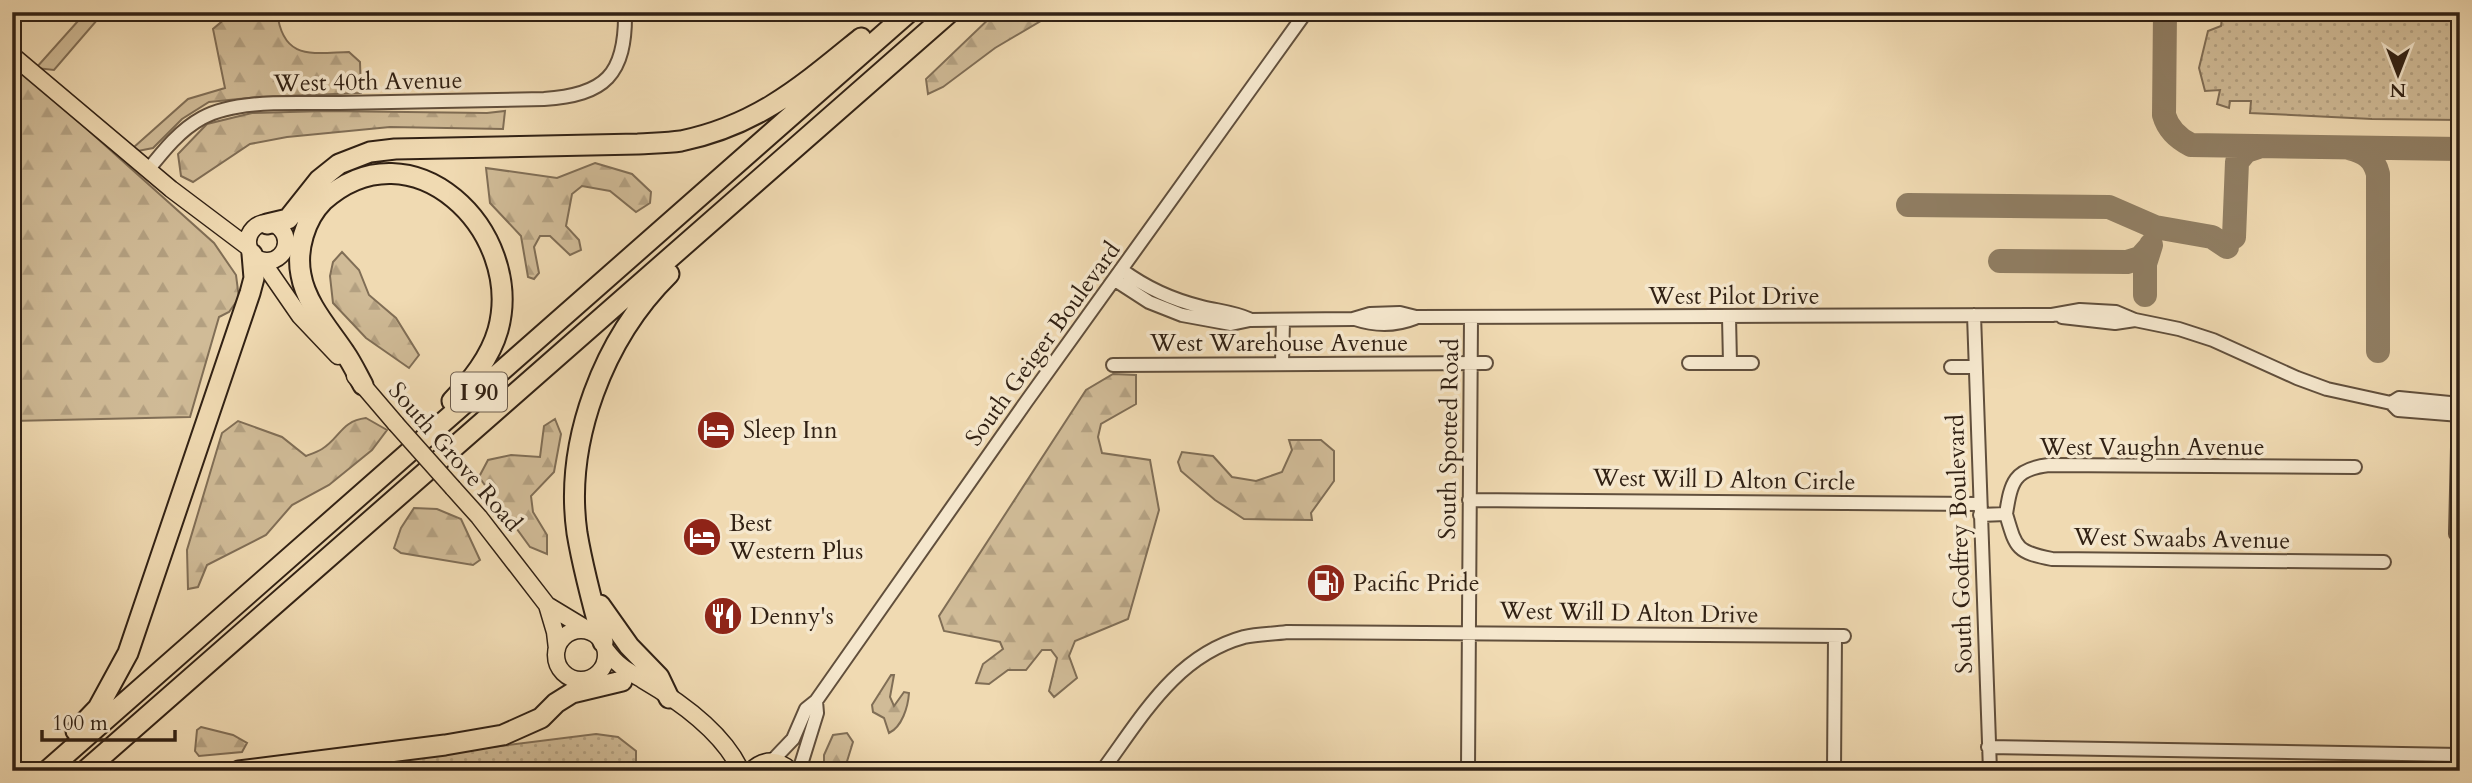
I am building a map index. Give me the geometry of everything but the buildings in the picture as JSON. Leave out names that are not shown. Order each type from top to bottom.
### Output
[{"type":"highway","points":[[264,224],[288,219],[319,180],[330,171],[350,158],[370,152],[395,149],[638,144],[678,141],[711,134],[757,116],[776,104],[883,21],[903,12]]},
{"type":"highway","name":"I 90","points":[[46,771],[909,12]]},
{"type":"highway","name":"I 90","points":[[85,771],[950,12]]},
{"type":"highway","points":[[363,385],[305,289],[301,275],[301,247],[307,225],[319,205],[345,184],[373,174],[407,174],[439,187],[475,220],[492,251],[501,288],[501,312],[497,332],[488,353],[467,385],[437,416],[425,439]]},
{"type":"highway","points":[[600,641],[577,531],[576,482],[579,448],[597,386],[609,358],[642,303],[692,252],[714,220]]},
{"type":"highway","points":[[46,771],[97,708],[128,653],[250,293],[254,278],[254,254]]},
{"type":"highway","points":[[587,580],[607,619],[659,677],[663,694]]},
{"type":"highway","points":[[530,723],[555,689],[564,683],[584,679]]},
{"type":"highway","points":[[239,771],[503,735],[541,718],[556,703],[572,693],[622,681]]},
{"type":"main road","name":"South Grove Road","points":[[12,55],[148,170],[254,254],[300,316],[326,341],[479,517],[547,605],[600,641],[626,672],[663,694],[730,749],[762,765],[780,762],[792,771]]},
{"type":"main road","name":"South Grove Road","points":[[214,220],[264,224]]},
{"type":"main road","points":[[264,224],[273,225],[283,233],[285,245],[282,253],[274,260],[254,254],[251,232],[264,224]]},
{"type":"main road","name":"South Grove Road","points":[[282,253],[285,277],[326,341]]},
{"type":"main road","name":"South Grove Road","points":[[547,605],[557,649]]},
{"type":"main road","points":[[573,631],[600,641],[604,667],[584,679],[562,671],[556,657],[557,649],[565,635],[573,631]]},
{"type":"main road","name":"South Grove Road","points":[[584,679],[622,681],[663,694]]},
{"type":"main road","name":"South Grove Road","points":[[730,749],[741,771]]},
{"type":"street","name":"West 40th Avenue","points":[[148,170],[184,130],[203,117],[226,108],[275,104],[557,98],[586,93],[607,80],[617,64],[622,46],[625,12]]},
{"type":"street","name":"South Geiger Boulevard","points":[[762,765],[793,738],[806,709],[816,701],[1306,12]]},
{"type":"street","name":"West Pilot Drive","points":[[1118,275],[1149,302],[1182,315],[1231,324],[1250,320],[1353,319],[1370,314],[1400,313],[1416,317],[1729,317],[2052,315],[2080,310],[2116,312],[2135,320],[2179,329],[2213,340],[2297,378],[2327,389],[2391,403],[2398,410],[2459,409]]},
{"type":"street","name":"South Godfrey Boulevard","points":[[1974,315],[1990,771]]},
{"type":"street","name":"South Spotted Road","points":[[1468,771],[1471,317]]},
{"type":"street","points":[[1729,317],[1730,363]]},
{"type":"street","points":[[1282,363],[1283,320]]},
{"type":"street","name":"West Warehouse Avenue","points":[[1113,365],[1486,363]]},
{"type":"street","points":[[1689,363],[1752,363]]},
{"type":"street","points":[[1951,367],[1975,367]]},
{"type":"street","points":[[2456,534],[2459,409]]},
{"type":"street","name":"West Vaughn Avenue","points":[[2006,514],[2009,496],[2017,477],[2031,467],[2355,467]]},
{"type":"street","name":"West Will D Alton Circle","points":[[1469,500],[1979,509]]},
{"type":"street","points":[[1979,509],[2006,514]]},
{"type":"street","name":"West Swaabs Avenue","points":[[2006,514],[2014,543],[2030,555],[2052,559],[2384,562]]},
{"type":"street","name":"West Will D Alton Drive","points":[[1102,771],[1158,693],[1180,671],[1208,652],[1245,637],[1287,632],[1468,632],[1840,636],[1834,771]]},
{"type":"street","name":"South Geiger Boulevard","points":[[799,771],[817,713],[816,701]]},
{"type":"street","points":[[1989,747],[2460,755]]},
{"type":"green space","points":[[86,12],[104,12],[54,70],[36,68]]},
{"type":"green space","points":[[233,12],[277,12],[280,28],[286,39],[301,51],[349,52],[360,62],[361,93],[209,102],[182,119],[153,148],[138,151],[134,147],[188,99],[225,88],[213,29]]},
{"type":"green space","points":[[996,12],[1056,12],[995,48],[943,87],[928,94],[926,79]]},
{"type":"green space","points":[[2222,18],[2460,20],[2460,120],[2250,113],[2251,101],[2230,101],[2229,108],[2217,104],[2220,90],[2205,91],[2199,68],[2208,31],[2221,26]]},
{"type":"green space","points":[[12,68],[30,78],[214,243],[236,275],[239,298],[229,312],[219,317],[190,417],[12,421]]},
{"type":"green space","points":[[505,111],[503,129],[390,127],[287,137],[250,144],[193,182],[181,176],[178,154],[207,124],[252,113]]},
{"type":"green space","points":[[595,163],[632,174],[651,192],[650,203],[636,212],[610,191],[582,186],[572,194],[566,226],[579,240],[581,250],[570,255],[550,236],[540,236],[534,247],[539,273],[534,279],[528,277],[521,236],[490,203],[486,168],[557,178]]},
{"type":"green space","points":[[342,252],[359,270],[369,295],[396,318],[419,355],[409,368],[366,338],[333,303],[330,276],[333,262]]},
{"type":"green space","points":[[1113,374],[1136,375],[1136,404],[1101,424],[1098,437],[1102,453],[1150,460],[1159,510],[1128,619],[1075,641],[1069,656],[1077,678],[1054,697],[1049,691],[1057,658],[1051,650],[1042,650],[1026,670],[1008,670],[989,684],[976,683],[983,664],[1003,649],[1000,642],[944,631],[939,616],[1086,390]]},
{"type":"green space","points":[[366,418],[387,430],[372,450],[329,485],[292,505],[266,535],[207,565],[198,587],[188,589],[187,550],[222,433],[238,421],[282,437],[306,456],[328,445],[346,426]]},
{"type":"green space","points":[[555,419],[561,434],[554,472],[531,496],[533,512],[547,535],[547,554],[530,547],[479,477],[488,460],[511,455],[540,457],[544,426]]},
{"type":"green space","points":[[1289,440],[1321,440],[1334,451],[1334,481],[1311,513],[1312,520],[1244,519],[1215,500],[1181,471],[1178,462],[1182,452],[1213,456],[1232,477],[1256,481],[1282,472],[1292,450]]},
{"type":"green space","points":[[414,508],[437,509],[461,519],[480,560],[473,565],[401,553],[394,548],[401,528]]},
{"type":"green space","points":[[891,675],[894,675],[890,697],[894,706],[904,692],[909,693],[903,716],[889,733],[884,718],[873,712],[872,705]]},
{"type":"green space","points":[[201,727],[233,735],[247,743],[242,752],[199,756],[195,751],[197,730]]},
{"type":"green space","points":[[847,733],[853,742],[844,771],[824,771],[824,755],[833,735]]},
{"type":"green space","points":[[596,734],[618,737],[636,751],[636,771],[298,771]]},
{"type":"taxiway","points":[[2165,12],[2164,115],[2174,133],[2191,145],[2460,149]]},
{"type":"taxiway","points":[[2234,237],[2237,162],[2246,151],[2258,147]]},
{"type":"taxiway","points":[[2349,148],[2368,156],[2378,174],[2378,351]]},
{"type":"taxiway","points":[[1908,205],[2109,207],[2155,227],[2212,237],[2227,247]]},
{"type":"taxiway","points":[[2145,295],[2145,264],[2151,245]]},
{"type":"taxiway","points":[[2000,261],[2127,262],[2140,258],[2149,248]]},
{"type":"place","name":"Sleep Inn","points":[[716,430]]},
{"type":"place","name":"Best Western Plus","points":[[702,537]]},
{"type":"place","name":"Pacific Pride","points":[[1326,583]]},
{"type":"place","name":"Denny's","points":[[723,616]]}]
